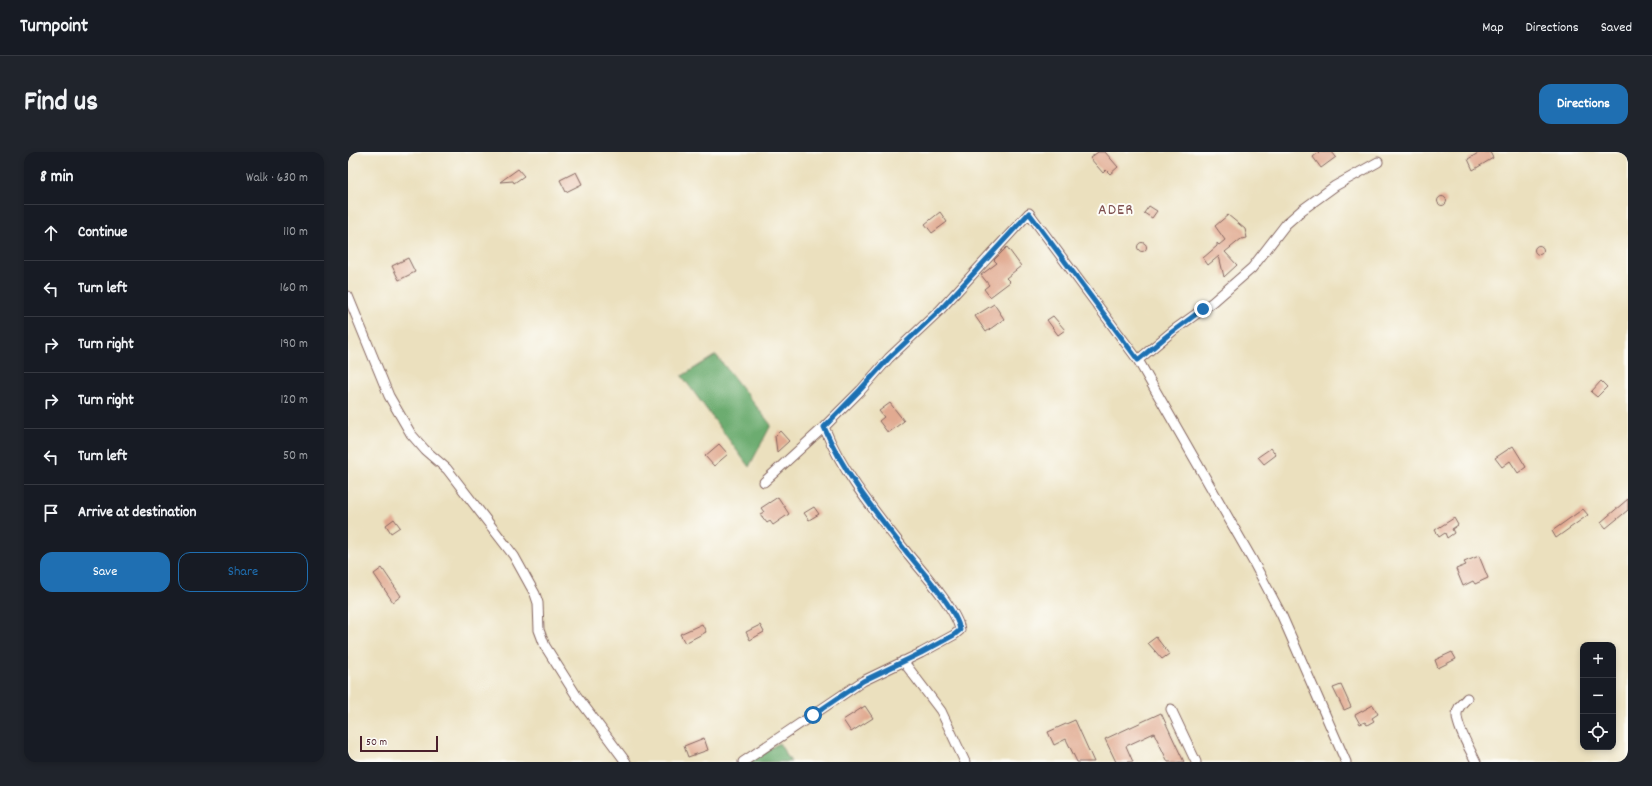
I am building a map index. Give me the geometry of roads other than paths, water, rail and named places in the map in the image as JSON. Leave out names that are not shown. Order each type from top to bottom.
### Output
[{"type":"street","points":[[1138,360],[1174,330],[1213,302],[1252,268],[1286,224],[1302,210],[1335,186],[1378,162]]},
{"type":"street","points":[[764,482],[824,427],[889,358],[945,305],[1029,213],[1138,360],[1249,554],[1282,616],[1346,762]]},
{"type":"street","points":[[348,296],[389,396],[411,434],[424,450],[447,469],[514,556],[535,594],[538,603],[539,630],[545,646],[576,695],[626,762]]},
{"type":"street","points":[[743,762],[863,681],[903,662],[954,635],[960,630],[945,601],[866,499],[849,474],[824,427]]},
{"type":"street","points":[[903,662],[941,712],[965,762]]},
{"type":"street","points":[[1467,698],[1459,708],[1457,714],[1458,723],[1476,762]]},
{"type":"street","points":[[1171,708],[1196,762]]},
{"type":"district","name":"ADER","points":[[1116,210]]}]
